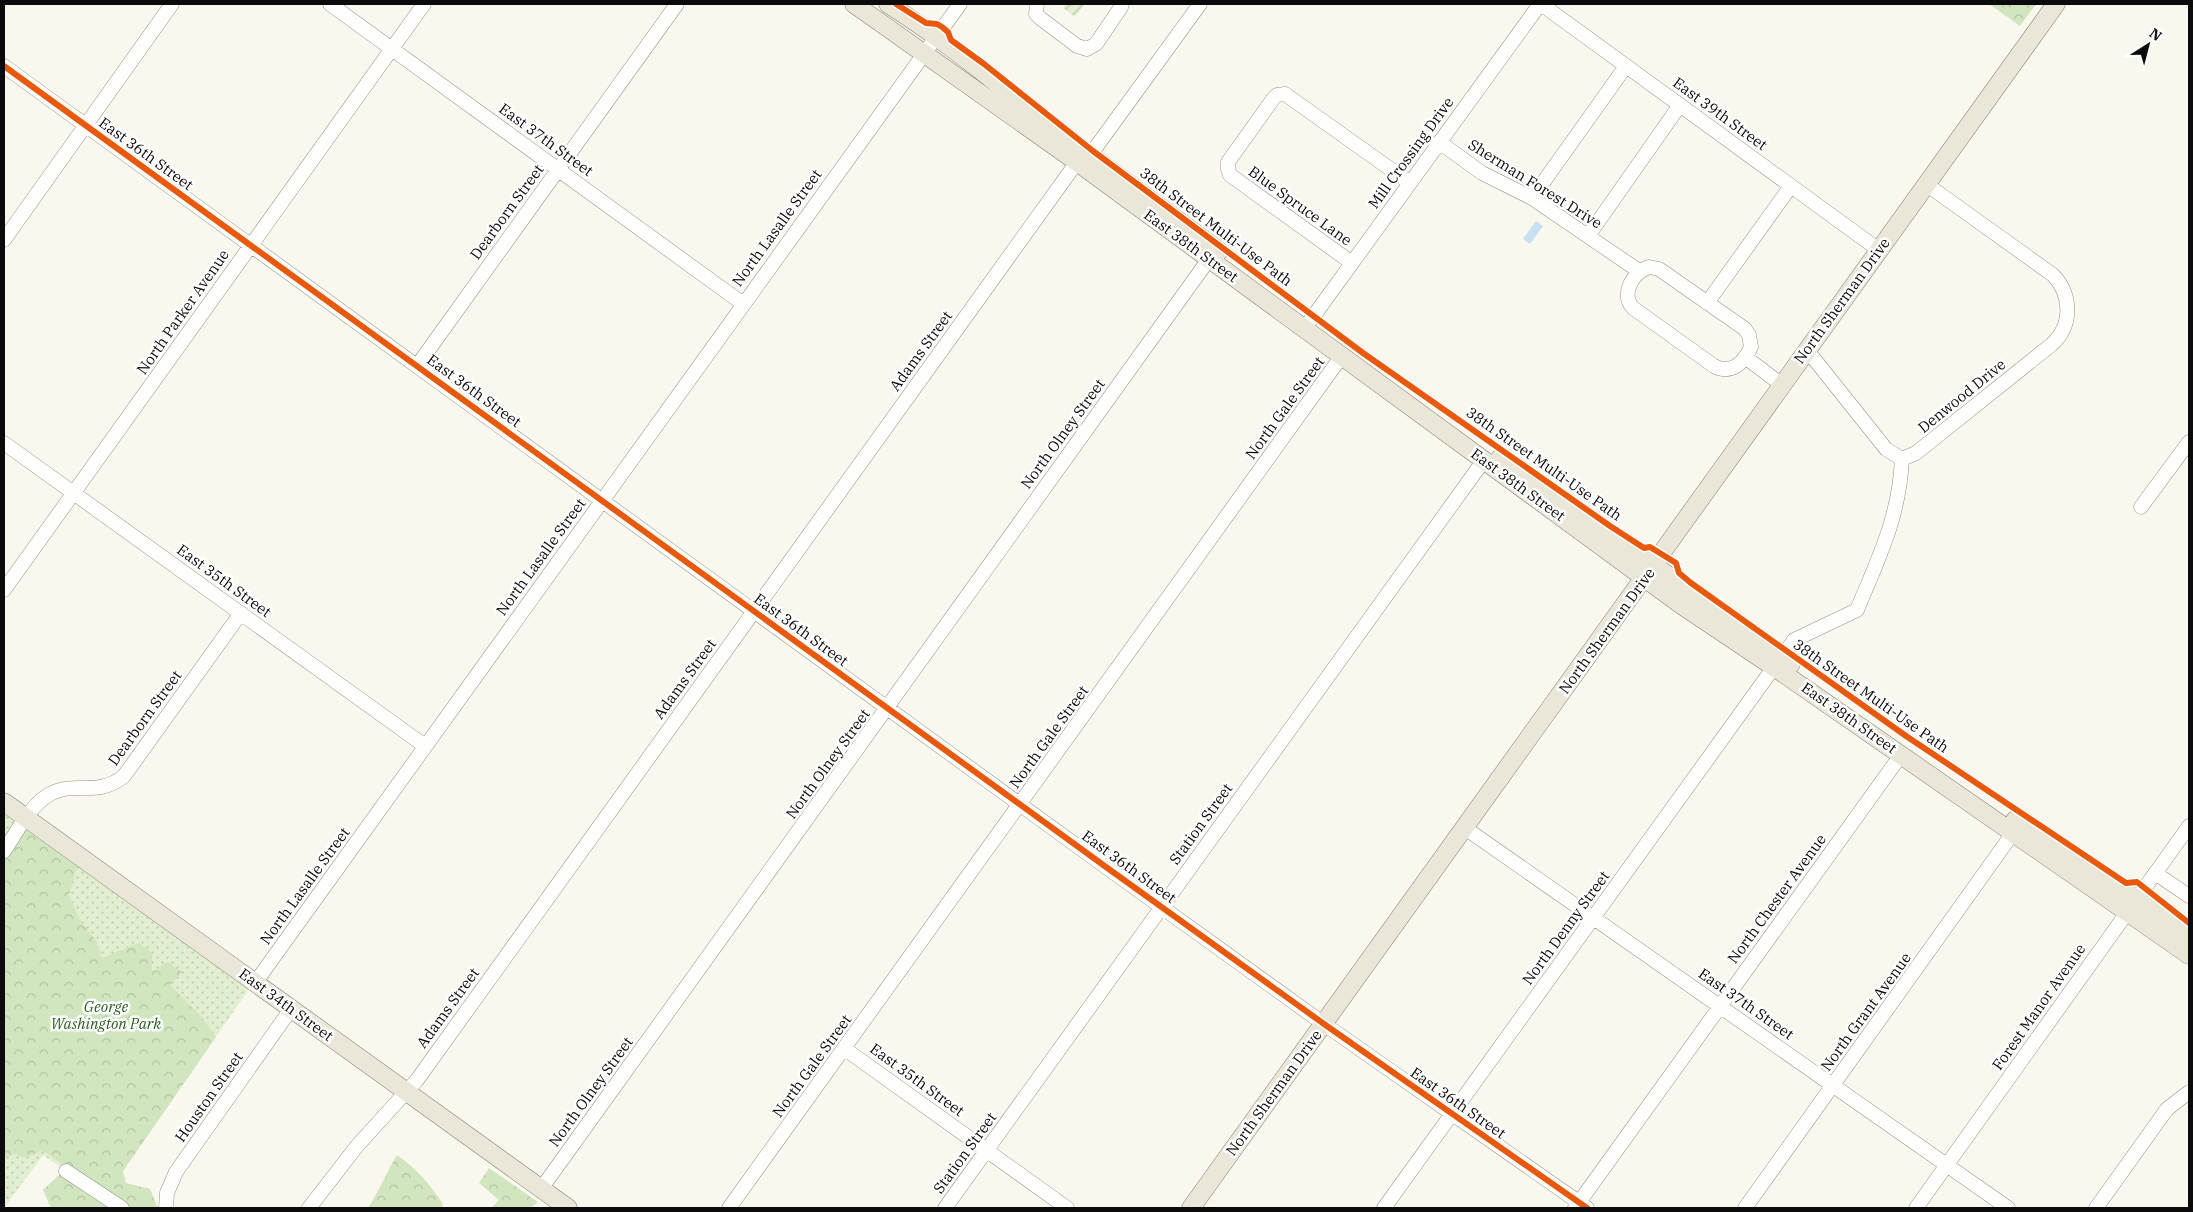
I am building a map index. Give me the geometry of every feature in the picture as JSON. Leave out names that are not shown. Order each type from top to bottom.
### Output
[{"type":"main road","name":"East 38th Street","points":[[854,4],[923,53],[1084,158],[1490,451],[1600,526],[1649,572]]},
{"type":"main road","name":"East 38th Street","points":[[888,4],[936,36],[1209,259],[1341,357],[1484,460],[1778,662],[1945,772],[2132,905],[2189,955]]},
{"type":"main road","name":"North Sherman Drive","points":[[1191,1208],[2056,4]]},
{"type":"main road","name":"East 38th Street","points":[[1778,662],[1901,755],[2013,833],[2132,905],[2189,936]]},
{"type":"main road","name":"East 34th Street","points":[[4,802],[568,1208]]},
{"type":"street","points":[[4,240],[172,4]]},
{"type":"street","name":"East 37th Street","points":[[330,4],[742,303]]},
{"type":"street","name":"North Parker Avenue","points":[[4,590],[424,4]]},
{"type":"street","name":"Dearborn Street","points":[[417,366],[676,4]]},
{"type":"street","name":"North Lasalle Street","points":[[255,983],[742,303],[960,4]]},
{"type":"street","points":[[1037,4],[1036,14],[1040,18],[1077,46],[1087,49],[1096,44],[1122,4]]},
{"type":"street","name":"Adams Street","points":[[309,1208],[356,1146],[422,1072],[1084,158],[1200,4]]},
{"type":"street","name":"East 39th Street","points":[[1540,4],[1879,250]]},
{"type":"street","name":"Mill Crossing Drive","points":[[1310,321],[1540,4]]},
{"type":"street","name":"East 36th Street","points":[[4,66],[754,612],[1324,1024],[1580,1206]]},
{"type":"street","points":[[1532,198],[1626,66]]},
{"type":"street","name":"Blue Spruce Lane","points":[[1352,263],[1230,175],[1228,162],[1274,99],[1282,94],[1289,96],[1410,183]]},
{"type":"street","points":[[1588,236],[1680,105]]},
{"type":"street","name":"Sherman Forest Drive","points":[[1439,142],[1482,173],[1532,198],[1639,271]]},
{"type":"street","name":"Denwood Drive","points":[[1902,459],[1916,453],[2054,342],[2062,331],[2067,318],[2065,295],[2053,275],[1926,184]]},
{"type":"street","points":[[1707,303],[1791,186]]},
{"type":"street","name":"North Olney Street","points":[[541,1189],[1209,259]]},
{"type":"street","points":[[1649,266],[1656,267],[1707,303],[1745,330],[1749,335],[1751,347],[1745,357],[1734,368],[1720,369],[1633,308],[1628,300],[1627,293],[1631,282],[1639,271],[1649,266]]},
{"type":"street","points":[[1778,662],[1794,640],[1857,610],[1891,528],[1898,497],[1902,459],[1886,449],[1807,350]]},
{"type":"street","name":"North Gale Street","points":[[729,1208],[1341,357]]},
{"type":"street","points":[[1745,357],[1782,385]]},
{"type":"street","points":[[2141,507],[2189,442]]},
{"type":"street","name":"East 35th Street","points":[[4,443],[425,746]]},
{"type":"street","name":"Station Street","points":[[945,1208],[1484,460]]},
{"type":"street","name":"Dearborn Street","points":[[4,851],[39,802],[54,793],[67,789],[103,788],[124,776],[241,612]]},
{"type":"street","name":"North Denny Street","points":[[1384,1208],[1778,662]]},
{"type":"street","name":"North Chester Avenue","points":[[1580,1206],[1720,1006],[1901,755]]},
{"type":"street","name":"Forest Manor Avenue","points":[[1916,1208],[2189,826]]},
{"type":"street","name":"East 37th Street","points":[[1464,828],[2008,1208]]},
{"type":"street","name":"North Grant Avenue","points":[[1745,1208],[2013,833]]},
{"type":"street","points":[[2155,873],[2189,896]]},
{"type":"street","name":"Houston Street","points":[[166,1208],[167,1193],[176,1172],[292,1009]]},
{"type":"street","name":"East 35th Street","points":[[845,1048],[1067,1208]]},
{"type":"street","points":[[2096,1208],[2164,1112],[2173,1102],[2189,1092]]},
{"type":"street","points":[[66,1171],[122,1208]]},
{"type":"green space","points":[[1066,4],[1085,4],[1075,17],[1063,8]]},
{"type":"green space","points":[[1989,4],[2036,4],[2020,26]]},
{"type":"green space","name":"George Washington Park","points":[[4,814],[249,989],[105,1197],[43,1155],[4,1208]]},
{"type":"green space","name":"George Washington Park","points":[[26,830],[77,866],[69,895],[79,919],[97,942],[102,958],[139,943],[152,953],[152,971],[168,962],[182,972],[170,985],[200,1015],[216,1037],[123,1171],[126,1183],[150,1189],[158,1208],[125,1208],[42,1150],[26,1158],[14,1154],[4,1158],[4,860]]},
{"type":"green space","points":[[397,1155],[417,1171],[428,1183],[443,1204],[442,1208],[368,1208]]},
{"type":"green space","points":[[489,1168],[538,1202],[530,1208],[491,1208],[499,1200],[479,1183]]},
{"type":"green space","points":[[60,1174],[108,1208],[51,1208],[43,1190]]},
{"type":"water","points":[[1536,221],[1543,226],[1530,244],[1523,239]]},
{"type":"cycle path","name":"38th Street Multi-Use Path","points":[[896,4],[926,23],[937,24],[942,27],[948,32],[951,40],[1093,151],[1363,353],[1610,526],[1644,548],[1650,547],[1676,563],[1679,573],[1691,583],[1906,736],[2126,883],[2137,882],[2189,923]]},
{"type":"cycle path","points":[[4,66],[1106,867],[1324,1024],[1587,1208]]}]
